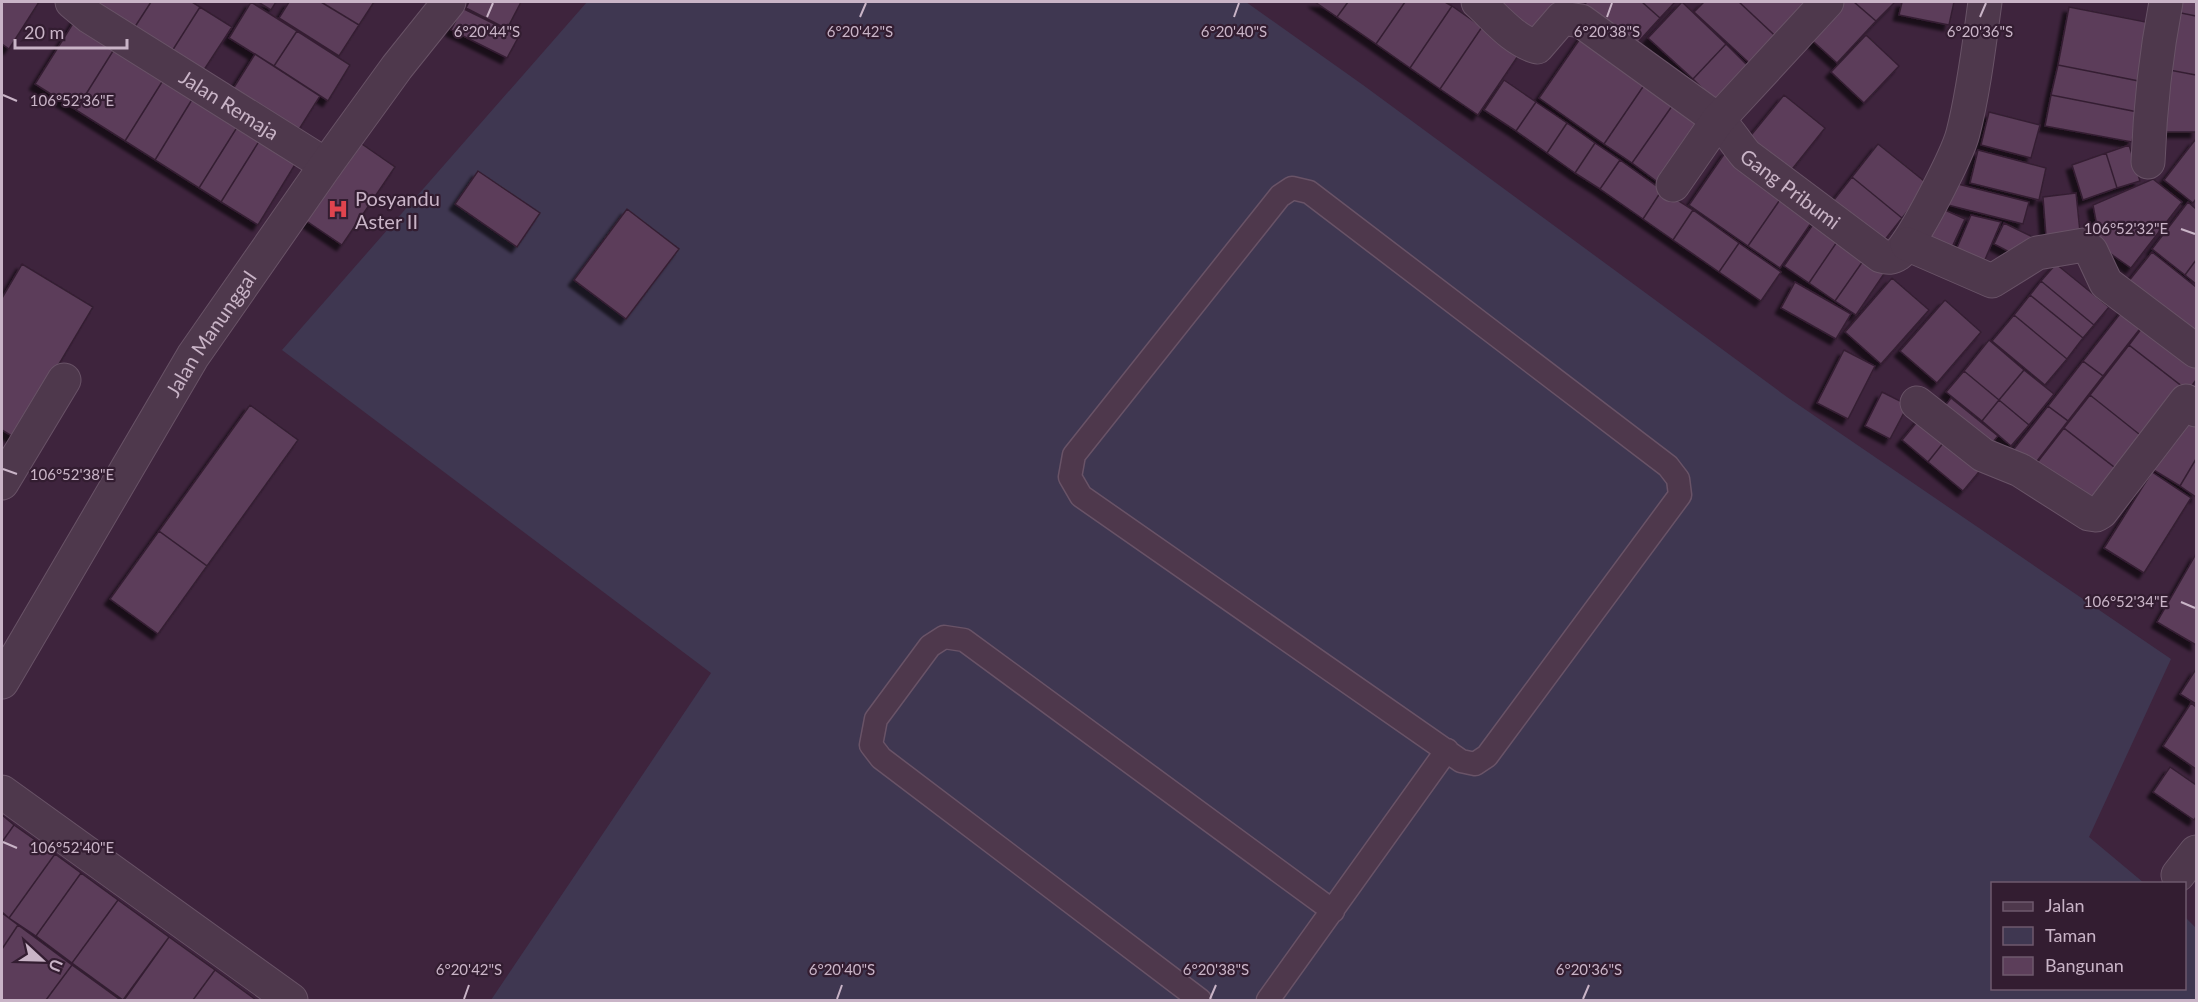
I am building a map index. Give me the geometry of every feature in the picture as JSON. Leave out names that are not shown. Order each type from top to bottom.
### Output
[{"type":"street","name":"Jalan Remaja","points":[[72,2],[90,17],[326,165]]},
{"type":"street","name":"Jalan Manunggal","points":[[2,682],[193,356],[326,165],[397,67],[448,2]]},
{"type":"street","name":"Gang Pribumi","points":[[1479,2],[1510,33],[1537,47],[1562,18],[1581,21],[1718,120],[1729,130],[1736,143],[1746,154],[1881,256],[1890,258],[1899,254],[1907,244]]},
{"type":"street","points":[[1673,185],[1718,120],[1827,2]]},
{"type":"street","points":[[1985,2],[1970,101],[1962,136],[1918,228],[1907,244],[1992,281],[2037,253],[2084,245],[2091,251],[2106,283],[2196,351]]},
{"type":"street","points":[[2148,162],[2149,126],[2166,2]]},
{"type":"street","points":[[4,475],[64,380]]},
{"type":"street","points":[[1917,403],[1983,455],[2020,470],[2089,514],[2096,515],[2102,512],[2193,400]]},
{"type":"street","points":[[2,792],[291,1000]]},
{"type":"lane","points":[[1292,188],[1309,192],[1659,459],[1678,479],[1680,495],[1487,756],[1475,764],[1461,761],[1448,750],[1081,496],[1070,477],[1074,455],[1280,196],[1292,188]]},
{"type":"lane","points":[[1200,1000],[881,758],[871,745],[876,719],[930,646],[944,637],[964,640],[1333,911]]},
{"type":"lane","points":[[1268,1000],[1448,750]]},
{"type":"green space","points":[[587,2],[1246,2],[1363,85],[1787,397],[2171,659],[2089,837],[2143,882],[1991,882],[1991,990],[2186,990],[2186,918],[2196,928],[2196,1000],[491,1000],[711,673],[282,350]]},
{"type":"building","points":[[2,2],[39,2],[9,49],[2,44]]},
{"type":"building","points":[[98,2],[151,2],[129,36],[92,12]]},
{"type":"building","points":[[151,2],[192,2],[200,7],[167,59],[129,36]]},
{"type":"building","points":[[251,2],[297,31],[274,66],[229,38]]},
{"type":"building","points":[[258,2],[276,2],[271,10]]},
{"type":"building","points":[[289,2],[321,2],[359,25],[339,56],[279,18]]},
{"type":"building","points":[[321,2],[374,2],[359,25]]},
{"type":"building","points":[[469,2],[521,2],[507,29],[466,8]]},
{"type":"building","points":[[1315,2],[1348,2],[1337,17]]},
{"type":"building","points":[[1348,2],[1405,2],[1376,44],[1337,17]]},
{"type":"building","points":[[1405,2],[1445,2],[1452,6],[1410,68],[1376,44]]},
{"type":"building","points":[[1494,2],[1560,2],[1563,4],[1534,37]]},
{"type":"building","points":[[1587,2],[1642,2],[1660,18],[1630,51],[1581,8]]},
{"type":"building","points":[[1642,2],[1675,2],[1660,18]]},
{"type":"building","points":[[1682,2],[1726,44],[1693,79],[1648,38]]},
{"type":"building","points":[[1704,2],[1739,2],[1785,45],[1759,72],[1694,12]]},
{"type":"building","points":[[1739,2],[1811,2],[1785,45]]},
{"type":"building","points":[[1833,2],[1854,2],[1876,21],[1837,63],[1804,33]]},
{"type":"building","points":[[1854,2],[1895,2],[1876,21]]},
{"type":"building","points":[[1902,2],[1954,2],[1949,25],[1899,15]]},
{"type":"building","points":[[2178,2],[2196,2],[2196,16],[2176,12]]},
{"type":"building","points":[[1452,6],[1482,27],[1440,89],[1410,68]]},
{"type":"building","points":[[200,7],[232,27],[198,79],[167,59]]},
{"type":"building","points":[[2069,7],[2156,24],[2144,82],[2058,65]]},
{"type":"building","points":[[462,8],[519,36],[507,58],[451,30]]},
{"type":"building","points":[[2176,12],[2196,16],[2196,75],[2164,69]]},
{"type":"building","points":[[77,17],[118,43],[76,110],[35,84]]},
{"type":"building","points":[[1482,27],[1520,53],[1478,115],[1440,89]]},
{"type":"building","points":[[297,31],[350,65],[328,101],[274,66]]},
{"type":"building","points":[[1584,33],[1649,78],[1604,144],[1539,98]]},
{"type":"building","points":[[1866,35],[1899,66],[1864,103],[1831,72]]},
{"type":"building","points":[[118,43],[167,74],[125,141],[76,110]]},
{"type":"building","points":[[1726,44],[1756,74],[1722,108],[1693,79]]},
{"type":"building","points":[[255,54],[320,96],[291,142],[226,100]]},
{"type":"building","points":[[2058,65],[2144,82],[2138,112],[2051,95]]},
{"type":"building","points":[[2164,69],[2196,75],[2196,132],[2152,132]]},
{"type":"building","points":[[167,74],[196,93],[155,160],[125,141]]},
{"type":"building","points":[[1649,78],[1677,99],[1632,163],[1604,144]]},
{"type":"building","points":[[1504,80],[1536,102],[1516,131],[1484,110]]},
{"type":"building","points":[[196,93],[241,121],[199,188],[155,160]]},
{"type":"building","points":[[1784,95],[1825,128],[1785,178],[1743,145]]},
{"type":"building","points":[[2051,95],[2138,112],[2132,142],[2045,126]]},
{"type":"building","points":[[1677,99],[1713,125],[1659,183],[1632,163]]},
{"type":"building","points":[[1536,102],[1567,123],[1547,153],[1516,131]]},
{"type":"building","points":[[1989,112],[2040,125],[2031,158],[1981,145]]},
{"type":"building","points":[[241,121],[263,135],[221,202],[199,188]]},
{"type":"building","points":[[1567,123],[1595,143],[1575,173],[1547,153]]},
{"type":"building","points":[[263,135],[299,158],[258,225],[221,202]]},
{"type":"building","points":[[2195,140],[2196,199],[2193,203],[2164,180]]},
{"type":"building","points":[[359,142],[395,167],[342,245],[305,220]]},
{"type":"building","points":[[1595,143],[1620,160],[1600,189],[1575,173]]},
{"type":"building","points":[[1878,144],[1929,185],[1902,218],[1852,177]]},
{"type":"building","points":[[2129,145],[2140,181],[2117,188],[2106,153]]},
{"type":"building","points":[[1727,150],[1786,191],[1748,246],[1689,205]]},
{"type":"building","points":[[1978,150],[2046,168],[2039,200],[1970,183]]},
{"type":"building","points":[[2106,153],[2117,188],[2083,200],[2072,165]]},
{"type":"building","points":[[1620,160],[1662,190],[1643,219],[1600,189]]},
{"type":"building","points":[[478,171],[540,213],[517,247],[455,204]]},
{"type":"building","points":[[1852,177],[1902,218],[1876,251],[1826,210]]},
{"type":"building","points":[[2153,179],[2182,202],[2131,268],[2101,247],[2093,205]]},
{"type":"building","points":[[1950,182],[2029,202],[2023,224],[1944,204]]},
{"type":"building","points":[[1662,190],[1693,210],[1673,240],[1643,219]]},
{"type":"building","points":[[1786,191],[1818,213],[1780,268],[1748,246]]},
{"type":"building","points":[[2076,193],[2080,232],[2046,236],[2043,197]]},
{"type":"building","points":[[2188,202],[2196,209],[2196,260],[2185,275],[2152,249]]},
{"type":"building","points":[[1936,206],[1965,219],[1947,258],[1919,246]]},
{"type":"building","points":[[627,209],[679,249],[626,319],[574,280]]},
{"type":"building","points":[[1693,210],[1739,243],[1719,272],[1673,240]]},
{"type":"building","points":[[1971,215],[2001,222],[1981,269],[1953,257]]},
{"type":"building","points":[[1819,216],[1843,233],[1809,283],[1784,266]]},
{"type":"building","points":[[2004,223],[2035,238],[2025,260],[1994,244]]},
{"type":"building","points":[[1843,233],[1870,251],[1835,301],[1809,283]]},
{"type":"building","points":[[1739,243],[1781,272],[1761,301],[1719,272]]},
{"type":"building","points":[[1870,251],[1890,265],[1856,315],[1835,301]]},
{"type":"building","points":[[2152,252],[2196,287],[2196,344],[2124,287]]},
{"type":"building","points":[[2196,260],[2196,284],[2185,275]]},
{"type":"building","points":[[22,264],[93,307],[15,438],[2,430],[2,298]]},
{"type":"building","points":[[2056,264],[2109,307],[2094,325],[2041,281]]},
{"type":"building","points":[[1892,278],[1929,310],[1881,364],[1845,332]]},
{"type":"building","points":[[2041,281],[2094,325],[2083,338],[2030,295]]},
{"type":"building","points":[[1795,282],[1851,314],[1836,339],[1781,308]]},
{"type":"building","points":[[2030,295],[2083,338],[2067,359],[2014,315]]},
{"type":"building","points":[[1945,300],[1981,332],[1937,383],[1900,351]]},
{"type":"building","points":[[2127,305],[2146,321],[2103,376],[2083,361]]},
{"type":"building","points":[[2014,315],[2067,359],[2045,385],[1992,341]]},
{"type":"building","points":[[2148,320],[2196,357],[2196,380],[2188,391],[2129,345]]},
{"type":"building","points":[[1989,340],[2024,370],[1999,400],[1964,371]]},
{"type":"building","points":[[2129,345],[2188,391],[2149,442],[2090,395]]},
{"type":"building","points":[[1844,350],[1875,366],[1848,419],[1817,403]]},
{"type":"building","points":[[2083,361],[2103,376],[2068,421],[2048,406]]},
{"type":"building","points":[[2024,370],[2054,394],[2029,425],[1999,400]]},
{"type":"building","points":[[1964,371],[1999,400],[1982,421],[1946,392]]},
{"type":"building","points":[[1882,392],[1908,405],[1890,439],[1865,426]]},
{"type":"building","points":[[2090,395],[2149,442],[2123,474],[2064,428]]},
{"type":"building","points":[[1951,398],[1998,436],[1986,450],[1940,412]]},
{"type":"building","points":[[1999,400],[2029,425],[2011,446],[1982,421]]},
{"type":"building","points":[[250,405],[298,440],[207,566],[159,531]]},
{"type":"building","points":[[2048,406],[2068,421],[2030,470],[2010,454]]},
{"type":"building","points":[[1922,416],[1948,437],[1928,462],[1902,440]]},
{"type":"building","points":[[2185,417],[2196,424],[2196,459],[2180,486],[2152,469]]},
{"type":"building","points":[[2064,428],[2123,474],[2095,511],[2036,464]]},
{"type":"building","points":[[1948,437],[1983,467],[1963,491],[1928,462]]},
{"type":"building","points":[[2196,459],[2196,497],[2180,486]]},
{"type":"building","points":[[2152,472],[2191,498],[2144,573],[2104,548]]},
{"type":"building","points":[[159,531],[207,566],[158,634],[110,599]]},
{"type":"building","points":[[2196,554],[2196,645],[2157,622]]},
{"type":"building","points":[[2196,669],[2196,704],[2180,694]]},
{"type":"building","points":[[2191,703],[2196,707],[2196,769],[2163,746]]},
{"type":"building","points":[[2170,767],[2196,785],[2196,817],[2194,820],[2153,792]]},
{"type":"building","points":[[2,815],[14,825],[2,842]]},
{"type":"building","points":[[14,825],[55,854],[9,918],[2,912],[2,842]]},
{"type":"building","points":[[55,854],[81,873],[36,936],[9,918]]},
{"type":"building","points":[[81,873],[118,900],[72,963],[36,936]]},
{"type":"building","points":[[118,900],[169,937],[123,1000],[72,963]]},
{"type":"building","points":[[2,913],[18,925],[2,949]]},
{"type":"building","points":[[18,925],[72,965],[46,1000],[2,1000],[2,949]]},
{"type":"building","points":[[169,937],[215,970],[193,1000],[124,1000]]},
{"type":"building","points":[[72,965],[119,999],[46,1000]]},
{"type":"building","points":[[215,970],[256,1000],[193,1000]]},
{"type":"place","name":"Posyandu Aster II","points":[[338,209]]}]
